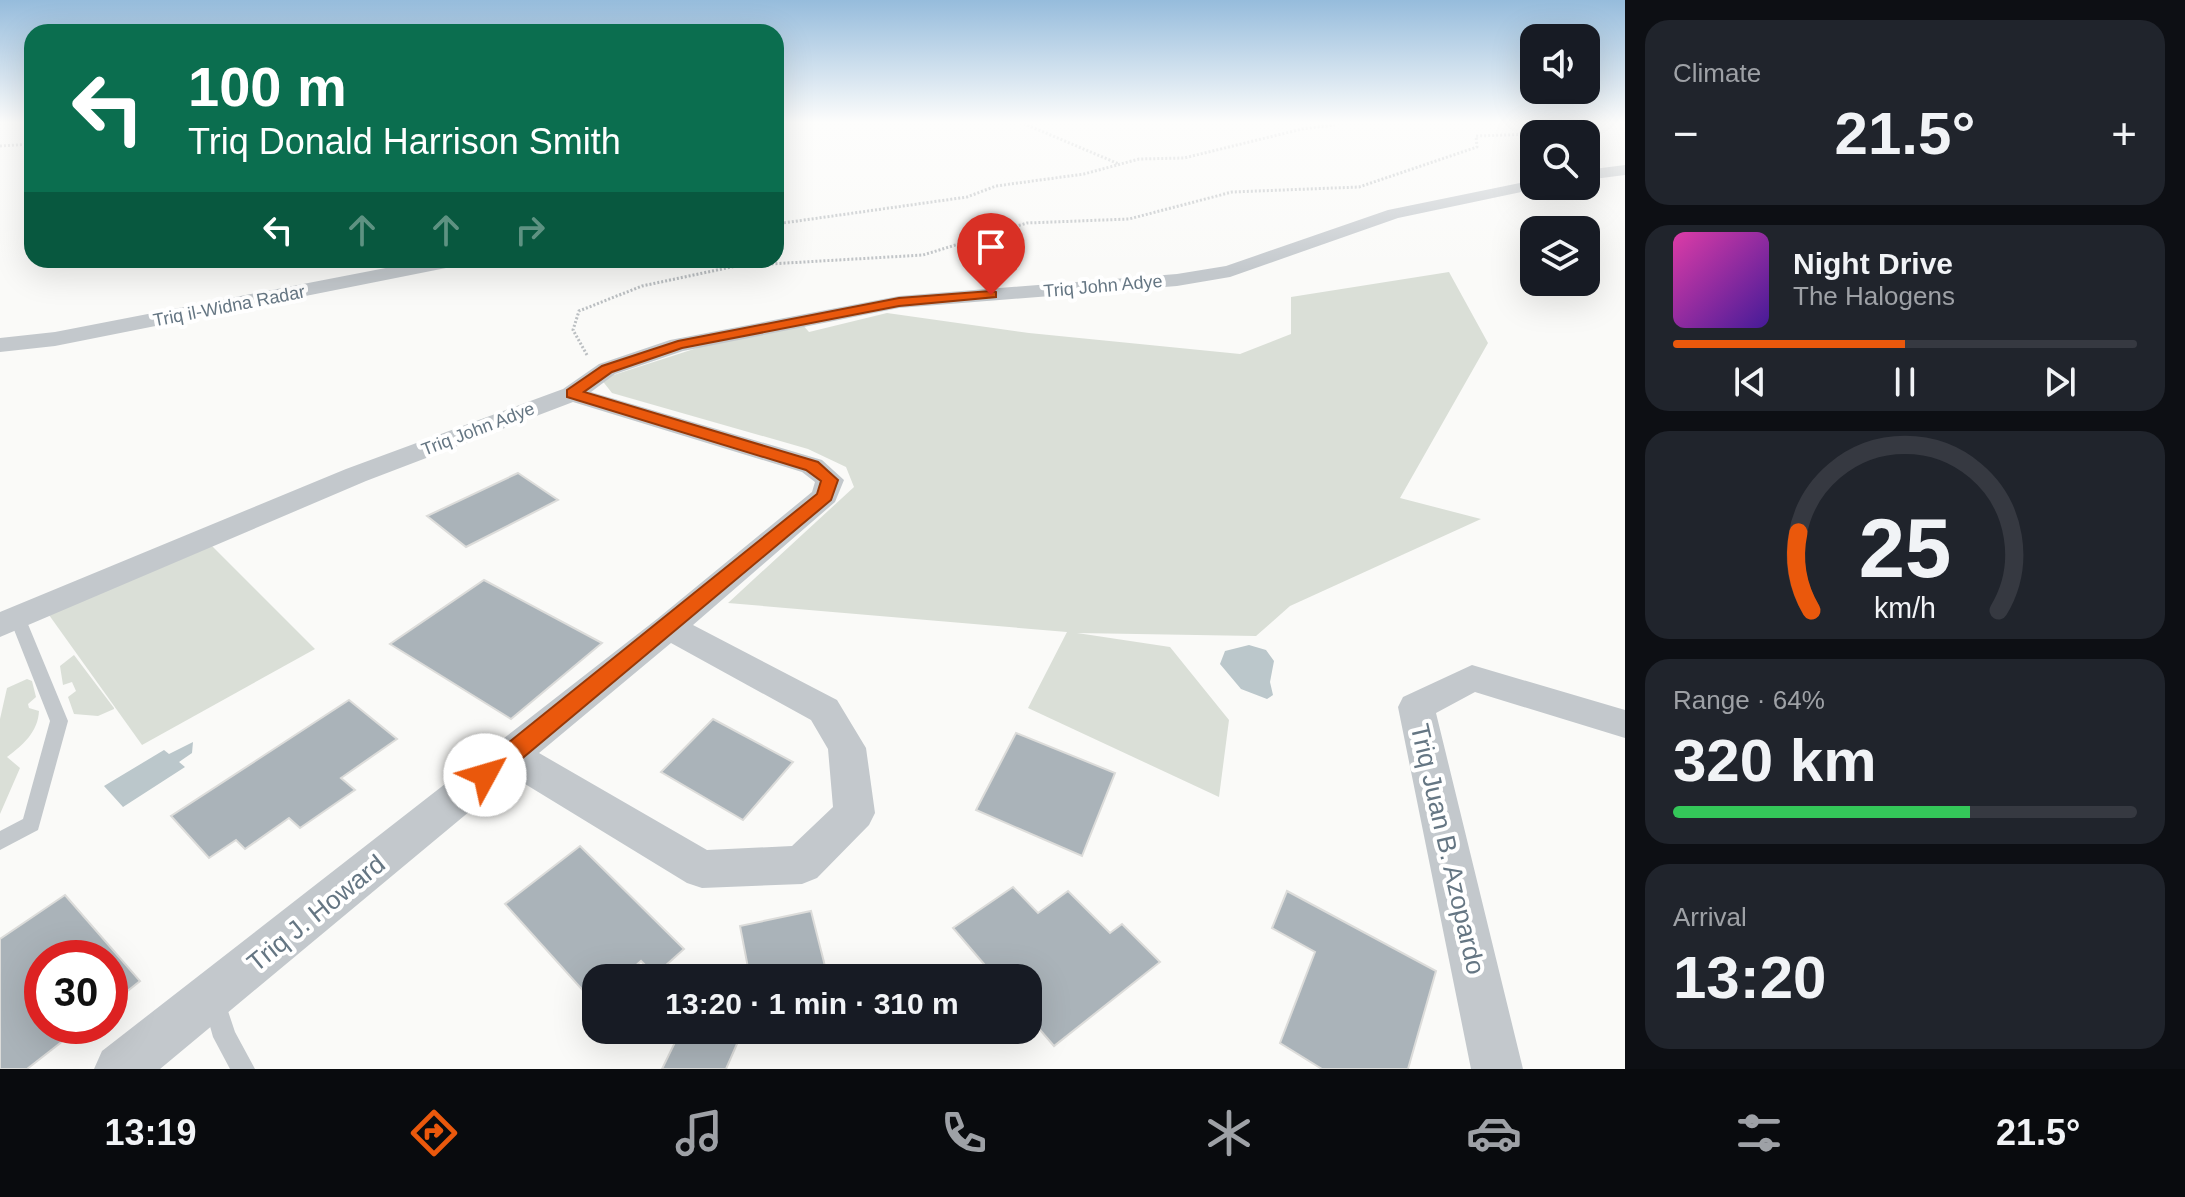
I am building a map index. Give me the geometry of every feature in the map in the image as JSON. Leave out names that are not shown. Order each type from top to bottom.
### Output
[{"type":"street","name":"Triq John Adye","points":[[8,621],[356,475],[572,394],[607,369],[678,345],[899,302],[1177,280],[1230,271],[1394,214],[1520,188]]},
{"type":"street","name":"Triq il-Widna Radar","points":[[0,345],[55,339],[415,268]]},
{"type":"street","name":"Triq J. Howard","points":[[120,1069],[669,627],[825,496],[830,480],[812,466],[572,394]]},
{"type":"street","points":[[510,755],[702,869],[802,865],[854,813],[847,748],[824,710],[669,627]]},
{"type":"street","name":"Triq Juan B. Azopardo","points":[[1497,1069],[1416,707],[1472,678],[1621,716]]},
{"type":"lane","points":[[0,841],[31,824],[59,721],[8,621]]},
{"type":"lane","points":[[213,996],[225,1037],[243,1069]]},
{"type":"path","points":[[784,223],[967,197],[996,186],[1092,172]]},
{"type":"path","points":[[784,263],[923,255],[1027,223],[1129,219],[1232,192],[1359,187],[1404,172]]},
{"type":"path","points":[[607,369],[584,354],[573,330],[579,311],[642,286],[727,268]]},
{"type":"shaded area","points":[[1449,272],[1488,343],[1400,498],[1481,519],[1290,606],[1256,636],[1077,633],[1170,647],[1229,720],[1219,797],[1028,708],[1067,632],[728,603],[854,487],[846,467],[808,449],[612,393],[601,379],[731,337],[802,324],[809,332],[887,313],[1029,333],[1240,354],[1291,334],[1291,297]]},
{"type":"shaded area","points":[[212,546],[315,649],[142,745],[49,615]]},
{"type":"shaded area","points":[[1249,645],[1266,650],[1274,661],[1270,682],[1273,695],[1267,699],[1241,689],[1220,664],[1225,651]]},
{"type":"shaded area","points":[[74,655],[114,709],[98,716],[74,714],[68,697],[76,691],[72,682],[63,685],[60,666]]},
{"type":"shaded area","points":[[27,679],[32,681],[36,697],[28,704],[29,708],[39,711],[38,719],[29,737],[7,757],[20,768],[0,814],[0,719],[7,688]]},
{"type":"shaded area","points":[[193,742],[192,753],[179,762],[185,767],[123,807],[104,786],[164,750],[169,754]]},
{"type":"building","points":[[518,473],[558,500],[466,547],[427,516]]},
{"type":"building","points":[[484,580],[602,643],[511,719],[390,644]]},
{"type":"building","points":[[349,700],[397,739],[341,778],[355,790],[300,828],[289,818],[245,849],[236,840],[209,858],[171,816]]},
{"type":"building","points":[[713,719],[793,762],[743,820],[661,772]]},
{"type":"building","points":[[1016,733],[1115,773],[1082,856],[976,810]]},
{"type":"building","points":[[580,846],[684,949],[667,964],[644,964],[641,961],[638,964],[582,964],[582,989],[505,904]]},
{"type":"building","points":[[1013,887],[1038,913],[1068,891],[1110,933],[1122,924],[1160,962],[1054,1046],[1042,1032],[1042,964],[984,964],[953,928]]},
{"type":"building","points":[[1287,891],[1436,971],[1408,1069],[1322,1069],[1280,1043],[1315,952],[1272,928]]},
{"type":"building","points":[[65,895],[104,940],[24,940],[24,1044],[59,1044],[27,1069],[0,1069],[0,939]]},
{"type":"building","points":[[811,911],[824,964],[747,964],[740,926]]},
{"type":"building","points":[[128,967],[140,981],[128,991]]},
{"type":"building","points":[[674,1044],[737,1044],[726,1069],[662,1069]]},
{"type":"route","points":[[485,775],[825,496],[830,480],[812,466],[572,394],[607,369],[678,345],[899,302],[991,295]]}]
